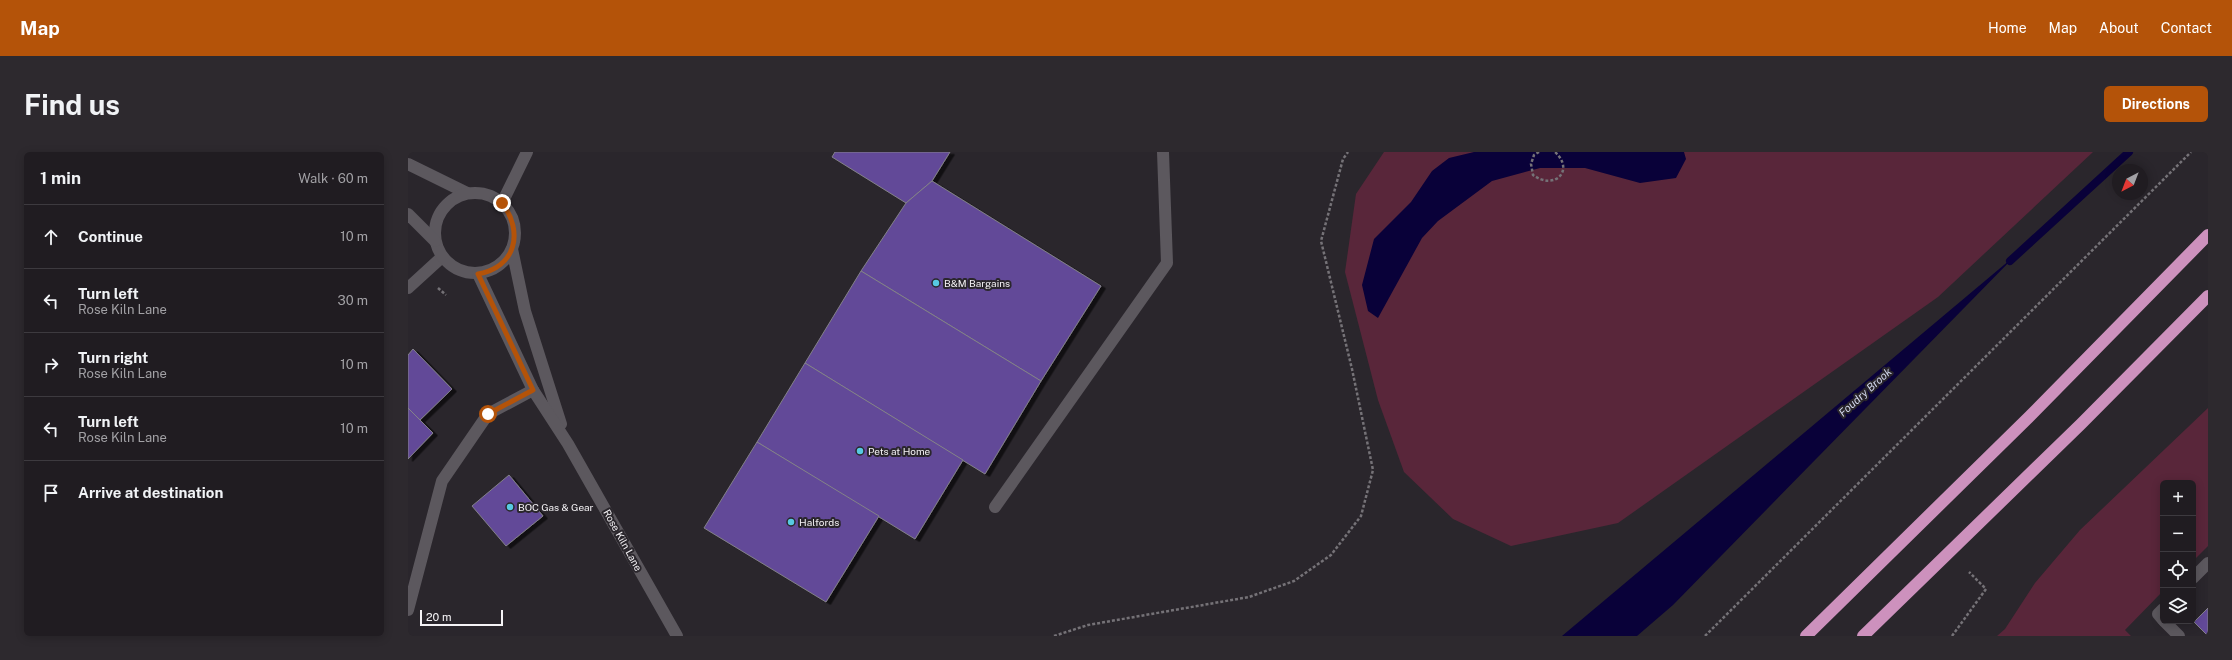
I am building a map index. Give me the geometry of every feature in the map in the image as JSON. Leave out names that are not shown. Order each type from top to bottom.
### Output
[{"type":"highway","points":[[1806,636],[2030,416],[2208,235]]},
{"type":"highway","points":[[1863,636],[2081,424],[2208,296]]},
{"type":"street","points":[[435,241],[435,228],[441,211],[455,198],[467,193],[480,193],[492,196],[502,203],[527,152]]},
{"type":"street","points":[[995,507],[1167,263],[1163,152]]},
{"type":"street","points":[[408,164],[467,193]]},
{"type":"street","name":"Rose Kiln Lane","points":[[502,203],[510,213],[514,225],[515,237],[512,249],[525,311],[548,387],[568,444]]},
{"type":"street","points":[[408,214],[435,241],[442,257],[452,266],[464,272],[478,274],[488,272],[506,259],[512,249]]},
{"type":"street","points":[[408,288],[442,257]]},
{"type":"street","name":"Rose Kiln Lane","points":[[478,274],[533,390],[568,444],[677,636]]},
{"type":"street","points":[[408,610],[442,482],[488,414],[533,390]]},
{"type":"street","points":[[2196,575],[2208,563]]},
{"type":"street","points":[[2168,624],[2179,636]]},
{"type":"path","points":[[1054,636],[1088,625],[1249,597],[1294,581],[1331,555],[1361,516],[1373,470],[1352,369],[1321,241],[1343,158],[1348,152]]},
{"type":"path","points":[[1539,152],[1534,155],[1531,164],[1533,175],[1541,181],[1551,182],[1559,177],[1564,169],[1564,162],[1555,152]]},
{"type":"path","points":[[1705,636],[2191,152]]},
{"type":"path","points":[[1952,636],[1986,589],[1969,572]]},
{"type":"shaded area","points":[[1384,152],[2093,152],[1938,297],[1618,523],[1511,546],[1453,519],[1404,472],[1378,400],[1345,272],[1356,194]]},
{"type":"shaded area","points":[[2208,408],[2208,546],[2196,558],[2196,480],[2160,480],[2160,594],[2125,630],[2131,636],[1997,636],[2005,629],[2035,583],[2080,530]]},
{"type":"water","points":[[1474,152],[1684,152],[1686,159],[1676,178],[1640,183],[1585,168],[1540,168],[1492,181],[1438,221],[1422,238],[1378,318],[1368,311],[1362,285],[1374,239],[1411,202],[1432,171],[1449,158]]},
{"type":"water","points":[[2017,254],[1673,605],[1637,636],[1562,636]]},
{"type":"building","points":[[835,152],[950,152],[932,181],[906,203],[832,157]]},
{"type":"building","points":[[932,181],[1101,286],[1041,381],[861,271],[906,203]]},
{"type":"building","points":[[861,271],[1041,381],[985,474],[805,363]]},
{"type":"building","points":[[413,349],[452,389],[420,420],[408,408],[408,355]]},
{"type":"building","name":"Pets at Home","points":[[805,363],[963,460],[915,539],[757,442]]},
{"type":"building","points":[[408,408],[433,433],[408,459]]},
{"type":"building","name":"Halfords","points":[[757,442],[879,516],[826,602],[704,528]]},
{"type":"building","points":[[509,475],[543,516],[506,546],[472,506]]},
{"type":"building","points":[[2208,608],[2208,636],[2196,624],[2196,620]]},
{"type":"waterway","name":"Foudry Brook","points":[[2010,261],[2129,152]]},
{"type":"place","name":"B&M Bargains","points":[[936,283]]},
{"type":"place","name":"Pets at Home","points":[[860,451]]},
{"type":"place","name":"BOC Gas & Gear","points":[[510,507]]},
{"type":"place","name":"Halfords","points":[[791,522]]},
{"type":"route","points":[[488,414],[533,390],[488,292],[478,274],[488,272],[498,266],[506,259],[512,249],[515,237],[514,225],[510,213],[502,203]]}]
